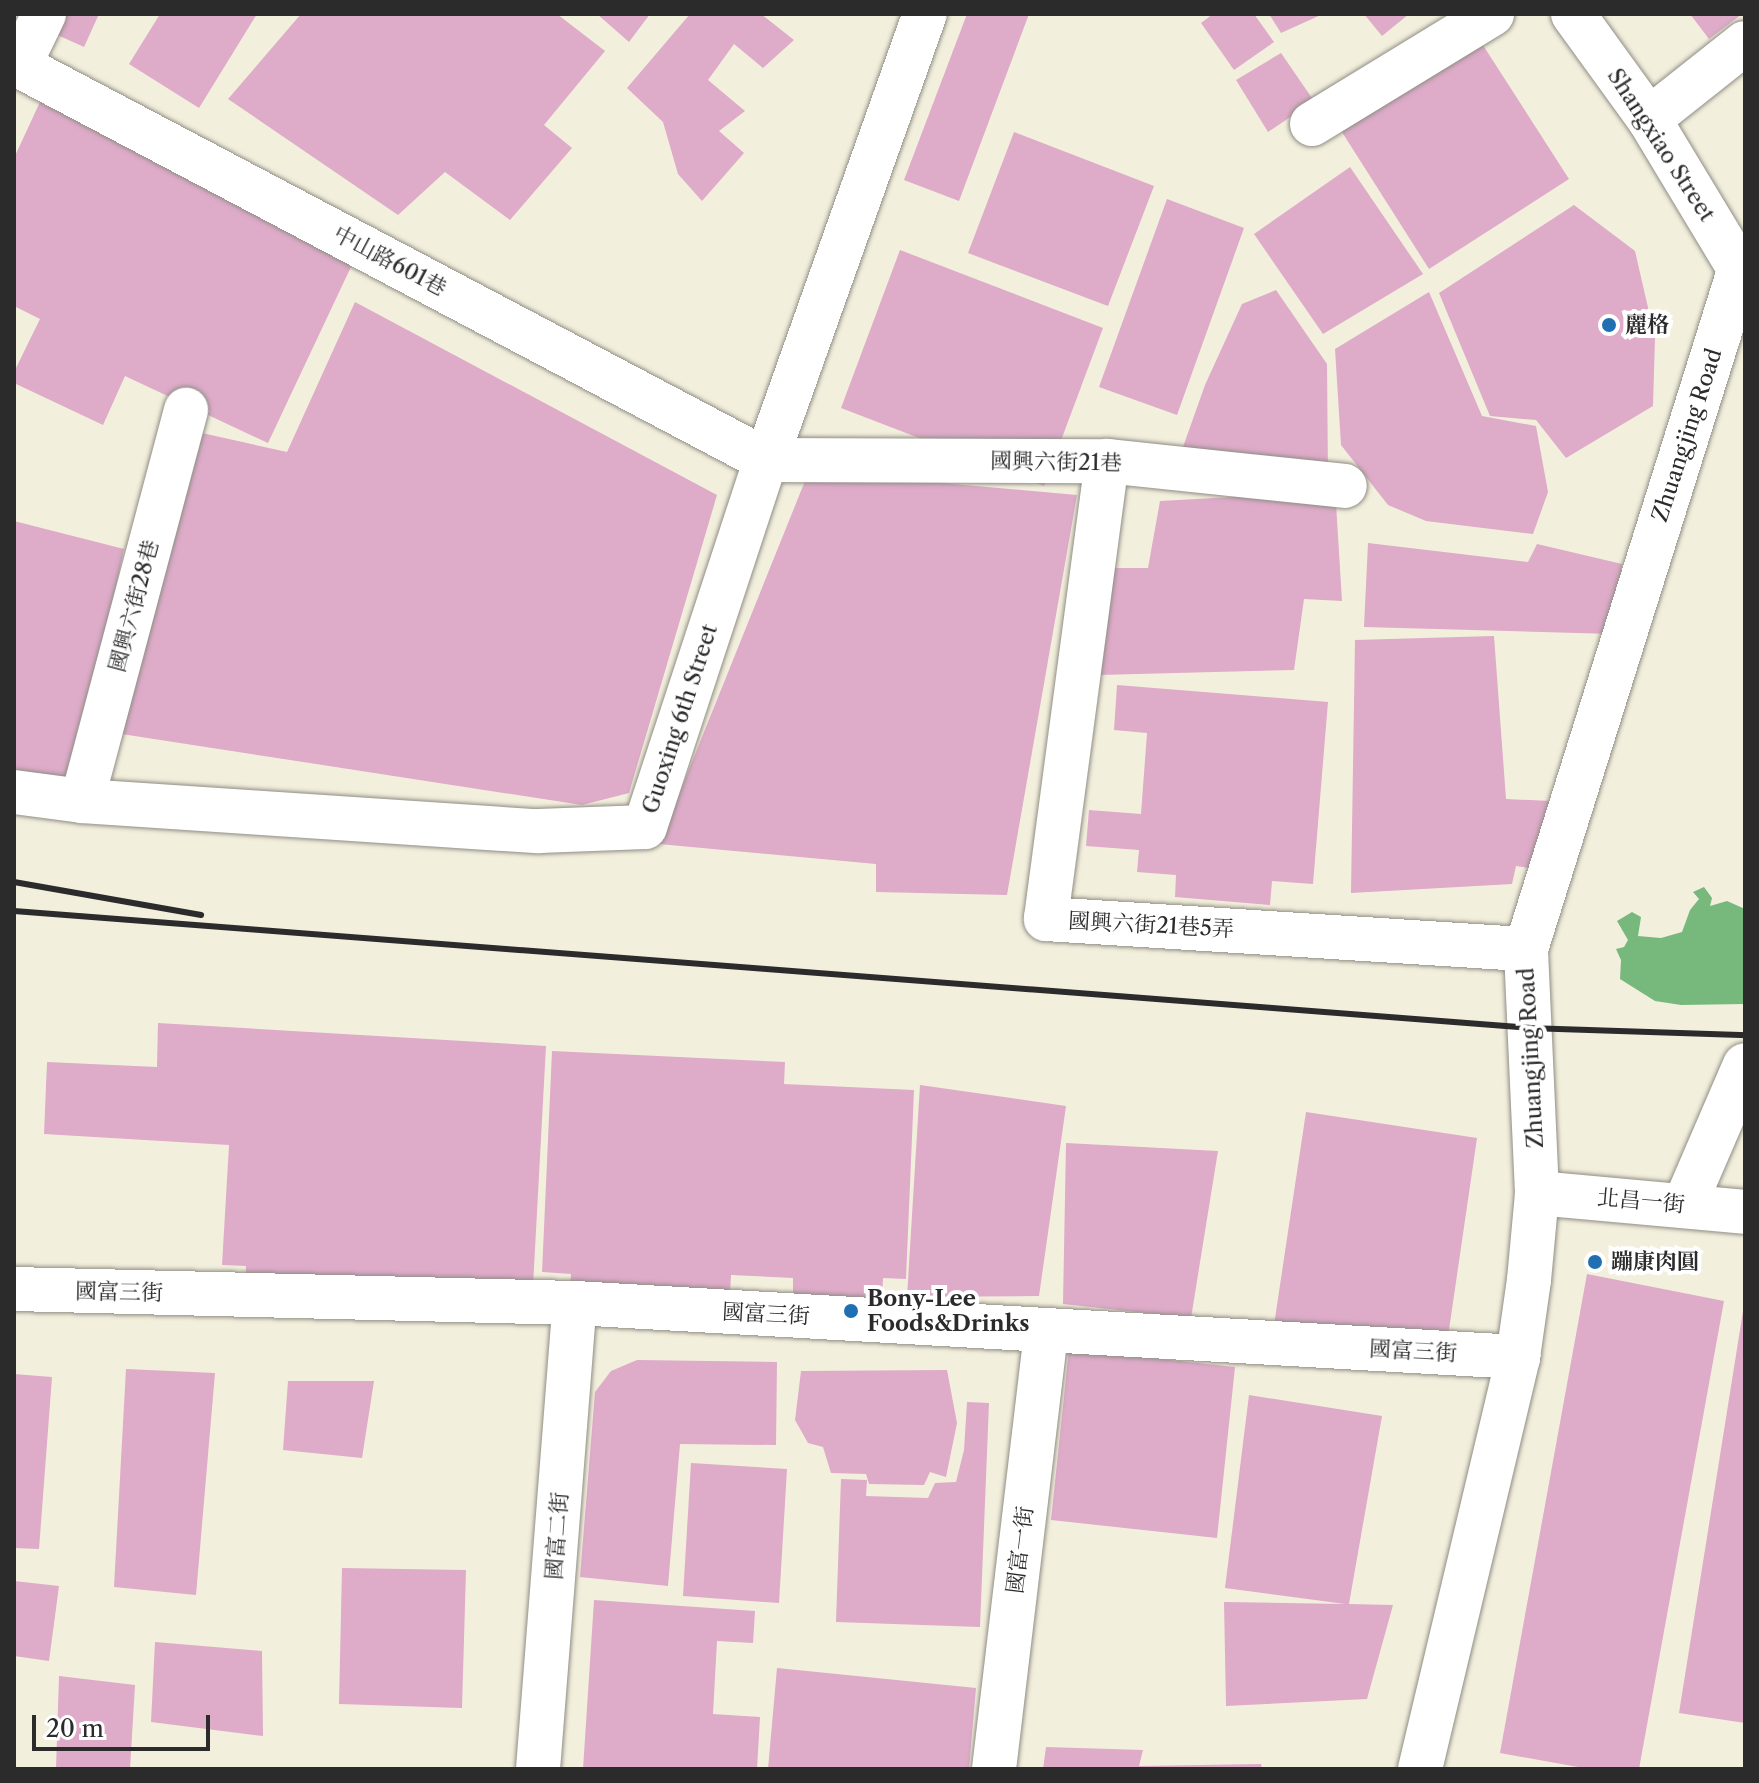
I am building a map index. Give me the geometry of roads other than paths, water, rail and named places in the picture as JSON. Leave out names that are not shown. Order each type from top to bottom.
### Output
[{"type":"street","points":[[17,65],[44,14]]},
{"type":"street","points":[[1312,124],[1492,14]]},
{"type":"street","name":"Shangxiao Street","points":[[1573,14],[1649,119],[1742,274]]},
{"type":"street","name":"Guoxing 6th Street","points":[[14,792],[82,801],[539,831],[645,827],[915,19]]},
{"type":"street","points":[[1649,119],[1745,43]]},
{"type":"street","name":"中山路601巷","points":[[17,65],[766,460]]},
{"type":"street","name":"Zhuangjing Road","points":[[1420,1769],[1518,1357],[1537,1193],[1526,949],[1742,274]]},
{"type":"street","name":"國興六街28巷","points":[[82,801],[186,410]]},
{"type":"street","name":"國興六街21巷","points":[[766,460],[1107,461],[1345,486]]},
{"type":"street","name":"國興六街21巷5弄","points":[[1107,461],[1046,919],[1526,949]]},
{"type":"street","points":[[1685,1204],[1745,1065]]},
{"type":"street","name":"北昌一街","points":[[1537,1193],[1685,1204],[1745,1212]]},
{"type":"street","name":"國富三街","points":[[14,1289],[575,1303],[1518,1357]]},
{"type":"street","name":"國富二街","points":[[538,1769],[575,1303]]},
{"type":"street","name":"國富一街","points":[[994,1769],[1046,1331]]},
{"type":"railway","points":[[14,882],[201,915]]},
{"type":"railway","points":[[14,911],[1531,1028],[1745,1035]]},
{"type":"place","name":"麗格","points":[[1609,325]]},
{"type":"place","name":"蹦康肉圓","points":[[1595,1262]]},
{"type":"place","name":"Bony-Lee Foods&Drinks","points":[[851,1311]]}]
